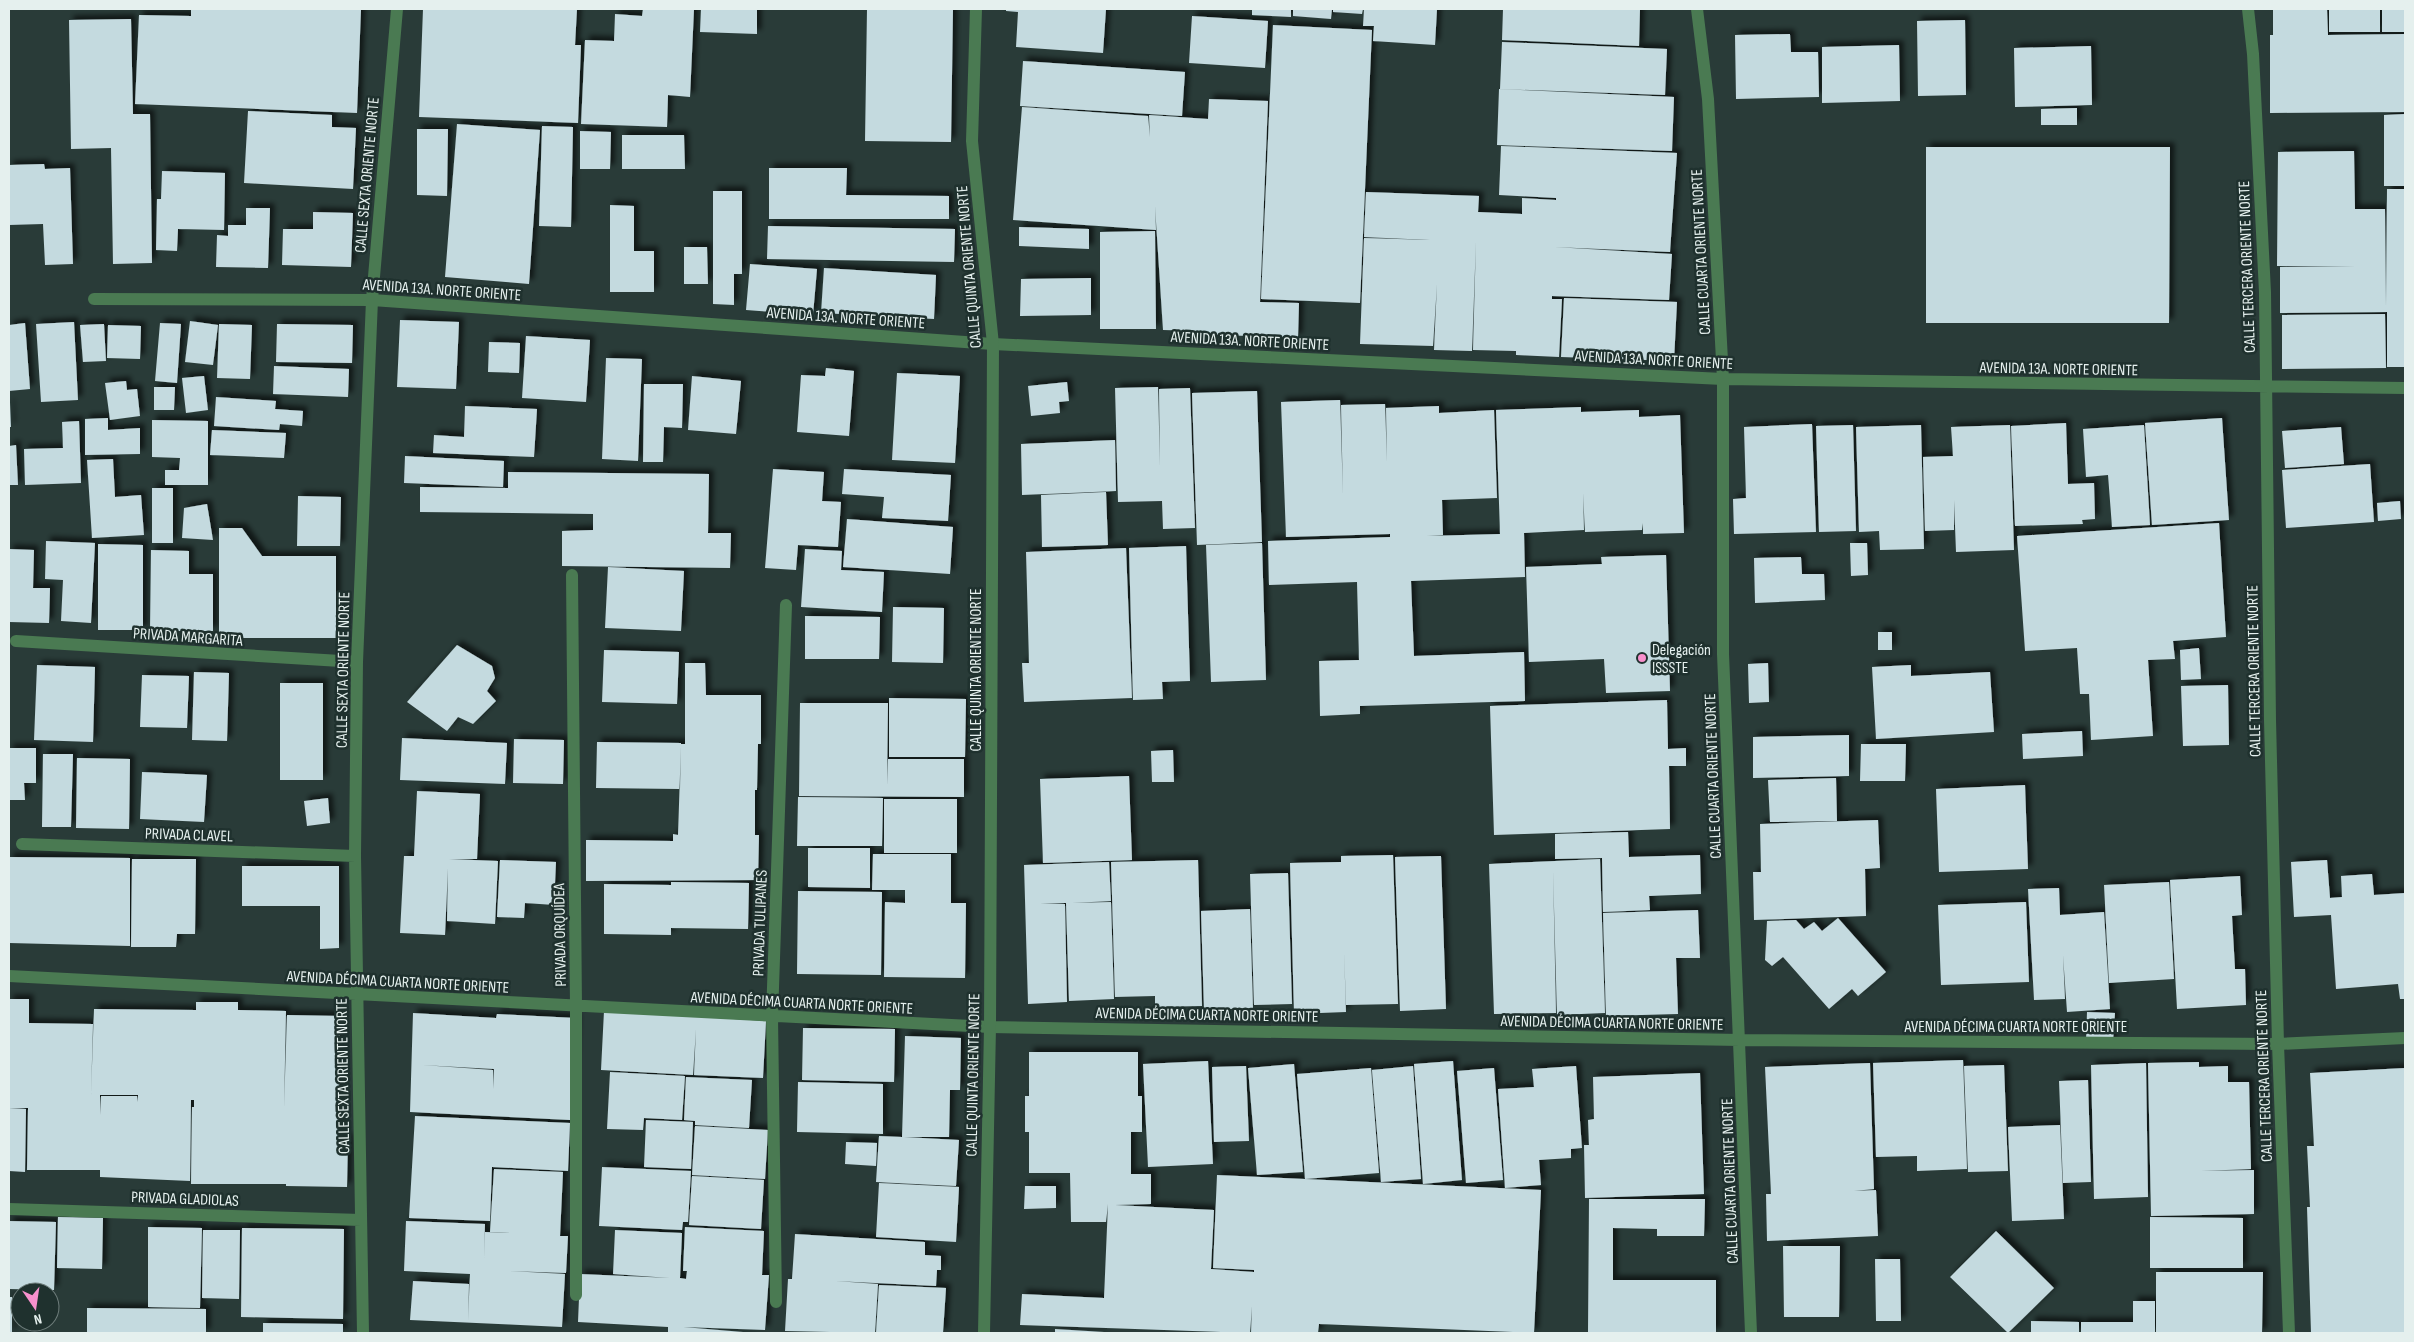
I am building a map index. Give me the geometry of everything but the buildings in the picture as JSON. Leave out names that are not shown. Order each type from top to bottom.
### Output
[{"type":"street","name":"CALLE SEXTA ORIENTE NORTE","points":[[363,1333],[355,856],[357,662],[372,300],[396,9]]},
{"type":"street","name":"CALLE QUINTA ORIENTE NORTE","points":[[976,9],[972,141],[993,344],[990,1027],[984,1333]]},
{"type":"street","name":"CALLE CUARTA ORIENTE NORTE","points":[[1697,9],[1708,99],[1723,379],[1724,654],[1751,1333]]},
{"type":"street","name":"CALLE TERCERA ORIENTE NORTE","points":[[2248,9],[2253,54],[2264,272],[2270,720],[2278,1044],[2289,1333]]},
{"type":"street","name":"AVENIDA 13A. NORTE ORIENTE","points":[[94,299],[372,300],[993,344],[1723,379],[2267,388],[2405,388]]},
{"type":"street","name":"PRIVADA ORQUÍDEA","points":[[572,575],[576,1007],[576,1295]]},
{"type":"street","name":"PRIVADA TULIPANES","points":[[776,1302],[772,1017],[786,606]]},
{"type":"street","name":"PRIVADA MARGARITA","points":[[16,641],[357,662]]},
{"type":"street","name":"PRIVADA CLAVEL","points":[[22,844],[355,856]]},
{"type":"street","name":"AVENIDA DÉCIMA CUARTA NORTE ORIENTE","points":[[9,976],[357,996],[990,1027],[1740,1040],[2278,1044],[2405,1038]]},
{"type":"street","name":"PRIVADA GLADIOLAS","points":[[9,1209],[361,1220]]},
{"type":"place","name":"Delegación ISSSTE","points":[[1642,658]]}]
